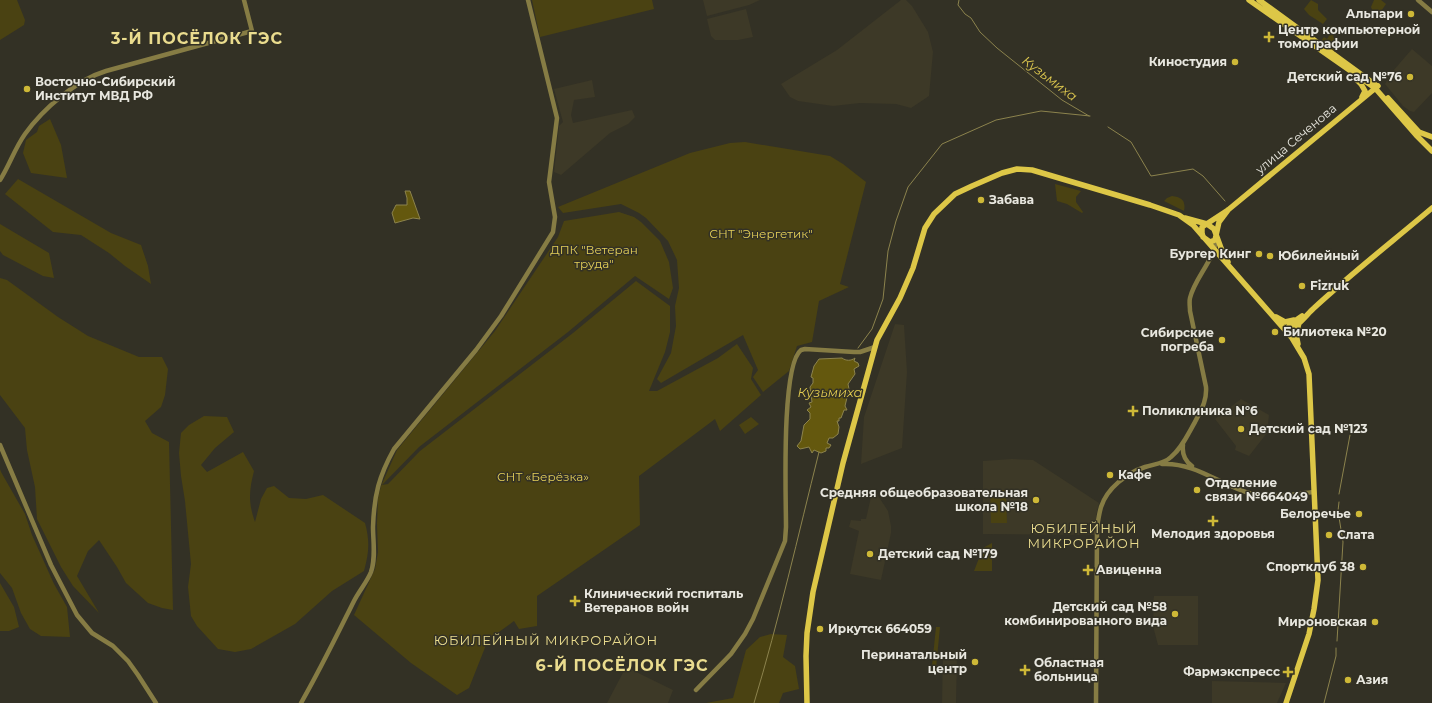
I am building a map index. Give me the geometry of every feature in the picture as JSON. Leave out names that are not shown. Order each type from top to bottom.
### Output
[{"type":"main road","points":[[1249,0],[1339,63],[1377,87],[1416,135],[1432,151]]},
{"type":"main road","points":[[1259,0],[1377,87],[1418,132],[1432,137]]},
{"type":"main road","points":[[1339,63],[1361,84],[1365,91],[1360,101]]},
{"type":"main road","name":"улица Сеченова","points":[[1208,226],[1377,87]]},
{"type":"main road","points":[[807,703],[806,648],[813,592],[843,463],[875,347],[882,329],[903,293],[926,228],[934,214],[956,194],[1002,173],[1017,169],[1032,170],[1150,205],[1208,226],[1216,235],[1224,256],[1238,277]]},
{"type":"main road","points":[[1286,330],[1292,328],[1298,321],[1432,208]]},
{"type":"main road","name":"улица Сеченова","points":[[1216,235],[1221,219],[1228,210]]},
{"type":"main road","points":[[1183,218],[1193,225],[1286,330],[1306,361],[1309,374],[1318,561],[1317,595],[1308,638],[1286,703]]},
{"type":"main road","points":[[1199,222],[1217,218]]},
{"type":"main road","points":[[1208,226],[1201,230],[1203,237],[1210,242],[1214,240],[1216,235]]},
{"type":"main road","points":[[1272,314],[1280,320],[1286,322],[1298,321]]},
{"type":"main road","points":[[1298,321],[1296,334],[1300,350]]},
{"type":"street","points":[[0,180],[25,134],[60,98],[85,79],[94,74],[252,31],[244,0]]},
{"type":"street","points":[[300,703],[371,572],[375,497],[384,467],[394,448],[490,332],[553,232],[555,217],[549,182],[557,118],[528,0]]},
{"type":"street","points":[[1418,0],[1432,12]]},
{"type":"street","points":[[1096,703],[1097,528],[1101,507],[1104,499],[1110,491],[1123,479],[1138,470],[1158,464],[1172,457],[1183,444],[1203,408],[1206,393],[1190,311],[1190,300],[1197,281],[1214,250],[1216,235]]},
{"type":"street","points":[[696,690],[731,654],[745,634],[753,619],[785,541],[787,407],[792,374],[797,355],[805,349],[860,352],[875,347]]},
{"type":"street","points":[[1183,444],[1182,449],[1186,460],[1195,469]]},
{"type":"street","points":[[0,445],[51,565],[77,615],[92,633],[113,646],[128,661],[156,703]]},
{"type":"street","points":[[1158,464],[1177,464],[1195,469],[1258,496],[1314,492]]},
{"type":"shaded area","points":[[703,0],[760,0],[749,5],[707,16]]},
{"type":"shaded area","points":[[901,0],[906,0],[912,6],[928,32],[933,52],[929,96],[911,108],[896,104],[860,103],[833,106],[798,101],[790,97],[781,84],[837,50]]},
{"type":"shaded area","points":[[746,9],[753,37],[738,40],[715,40],[711,36],[707,19]]},
{"type":"shaded area","name":"Детский сад №76","points":[[1412,49],[1432,66],[1432,93],[1414,112],[1403,106],[1385,84],[1393,71]]},
{"type":"shaded area","points":[[592,80],[595,97],[574,100],[571,115],[573,123],[632,110],[635,117],[628,124],[610,133],[561,175],[554,172],[559,126],[563,122],[554,89]]},
{"type":"shaded area","points":[[895,324],[904,325],[907,372],[902,448],[861,464],[864,417]]},
{"type":"shaded area","points":[[1241,399],[1269,415],[1267,433],[1249,456],[1235,450],[1236,446],[1215,419]]},
{"type":"shaded area","points":[[1012,459],[1033,460],[1099,503],[1096,516],[1096,535],[983,534],[983,461]]},
{"type":"shaded area","name":"Детский сад №179","points":[[873,488],[888,511],[891,526],[891,533],[881,580],[850,574],[859,531],[849,527],[851,520],[861,521],[861,519],[866,519]]},
{"type":"shaded area","points":[[1154,596],[1198,596],[1198,645],[1158,645],[1154,630]]},
{"type":"shaded area","points":[[943,653],[957,653],[956,703],[942,703]]},
{"type":"shaded area","points":[[626,667],[673,690],[668,703],[607,703]]},
{"type":"shaded area","points":[[1212,681],[1286,683],[1277,703],[1212,703]]},
{"type":"green space","points":[[0,0],[17,0],[25,20],[24,25],[0,40]]},
{"type":"green space","points":[[532,0],[652,0],[654,9],[540,37]]},
{"type":"green space","points":[[1311,0],[1318,4],[1318,10],[1327,19],[1323,24],[1309,15],[1304,9]]},
{"type":"green space","points":[[1374,0],[1381,0],[1386,4],[1375,20],[1372,18],[1373,12],[1371,7]]},
{"type":"green space","points":[[1329,30],[1337,41],[1335,44],[1337,46],[1334,51],[1320,42],[1324,37],[1327,39],[1329,36],[1327,32]]},
{"type":"green space","points":[[50,119],[61,145],[67,178],[31,173],[23,153],[26,140],[37,132],[39,126]]},
{"type":"green space","name":"СНТ \"Энергетик\"","points":[[745,142],[830,156],[866,182],[840,284],[849,287],[819,301],[812,342],[797,346],[789,371],[763,392],[753,377],[758,370],[743,335],[661,383],[657,379],[671,353],[676,326],[675,306],[679,288],[677,260],[668,241],[646,218],[621,204],[563,213],[558,207],[690,153],[730,143]]},
{"type":"green space","points":[[18,179],[111,233],[141,245],[148,266],[151,284],[109,253],[81,235],[53,232],[5,194]]},
{"type":"green space","points":[[1055,184],[1081,191],[1076,197],[1076,202],[1083,212],[1082,213],[1067,204],[1057,201]]},
{"type":"green space","points":[[1172,196],[1178,197],[1184,202],[1184,211],[1164,201]]},
{"type":"green space","name":"СНТ «Берёзка»","points":[[619,212],[634,217],[660,241],[669,262],[673,288],[669,299],[635,276],[568,332],[419,447],[382,485],[388,484],[420,451],[573,333],[636,281],[670,306],[670,332],[665,352],[649,391],[657,391],[718,358],[737,344],[753,368],[751,379],[761,395],[720,431],[715,419],[639,476],[640,525],[537,596],[537,626],[519,629],[514,621],[488,640],[469,688],[457,695],[411,663],[354,615],[375,569],[378,552],[378,498],[381,486],[397,450],[495,331],[558,237],[564,221]]},
{"type":"green space","points":[[0,224],[49,253],[54,278],[43,276],[3,255],[0,251]]},
{"type":"green space","points":[[0,278],[7,280],[58,317],[88,336],[139,357],[162,357],[168,369],[165,395],[161,407],[145,421],[152,433],[169,442],[173,610],[148,603],[126,583],[99,540],[88,551],[77,576],[99,613],[73,586],[61,567],[37,519],[35,487],[27,450],[25,428],[0,395]]},
{"type":"green space","points":[[204,416],[227,417],[234,432],[215,448],[201,465],[207,472],[243,452],[254,471],[250,496],[251,508],[255,522],[261,499],[267,488],[274,486],[289,498],[306,499],[323,495],[365,523],[368,536],[368,553],[364,571],[332,591],[295,624],[251,649],[235,652],[218,649],[197,626],[191,616],[188,587],[191,564],[179,453],[181,433],[189,425]]},
{"type":"green space","points":[[751,417],[759,424],[745,434],[739,425]]},
{"type":"green space","points":[[0,469],[25,514],[32,535],[54,584],[67,607],[70,637],[41,636],[30,629],[21,613],[12,588],[0,573]]},
{"type":"green space","points":[[990,490],[1006,490],[1007,523],[991,523]]},
{"type":"green space","points":[[992,543],[992,571],[974,571],[983,548]]},
{"type":"green space","points":[[0,583],[14,607],[19,627],[9,631],[0,631]]},
{"type":"green space","points":[[936,627],[940,627],[936,668],[932,666]]},
{"type":"green space","points":[[771,634],[787,635],[783,657],[795,666],[799,689],[783,693],[779,703],[706,703],[733,698],[746,650],[760,637]]},
{"type":"water","points":[[405,191],[410,191],[420,219],[413,218],[395,223],[392,213],[396,205],[407,205]]},
{"type":"water","name":"Кузьмиха","points":[[842,358],[845,360],[852,360],[855,358],[854,361],[858,363],[859,366],[854,369],[855,374],[848,384],[849,389],[845,406],[847,410],[844,410],[841,418],[837,421],[839,427],[838,434],[833,438],[829,438],[827,443],[831,445],[829,448],[826,448],[826,451],[821,453],[814,450],[812,453],[809,447],[800,449],[797,446],[801,441],[804,425],[810,419],[810,413],[807,410],[811,407],[809,403],[812,402],[810,387],[813,383],[813,378],[811,377],[814,366],[819,359]]},
{"type":"waterway","name":"Кузьмиха","points":[[959,0],[958,5],[965,14],[971,18],[980,32],[997,48],[1062,100],[1089,116]]},
{"type":"waterway","name":"Кузьмиха","points":[[858,348],[872,329],[883,299],[888,251],[896,221],[908,187],[942,144],[996,120],[1041,111],[1090,116]]},
{"type":"waterway","name":"Кузьмиха","points":[[1108,127],[1131,142],[1151,176],[1193,169],[1203,176],[1225,201]]},
{"type":"waterway","name":"Кузьмиха","points":[[1339,494],[1350,435]]},
{"type":"waterway","name":"Кузьмиха","points":[[754,703],[780,609],[819,452]]},
{"type":"waterway","name":"Кузьмиха","points":[[1337,641],[1343,542],[1338,511],[1339,502]]},
{"type":"waterway","name":"Кузьмиха","points":[[1324,703],[1336,656],[1336,648]]},
{"type":"place","name":"Альпари","points":[[1411,14]]},
{"type":"place","name":"Центр компьютерной томографии","points":[[1269,37]]},
{"type":"place","name":"Киностудия","points":[[1235,62]]},
{"type":"place","name":"Детский сад №76","points":[[1410,77]]},
{"type":"place","name":"Восточно-Сибирский Институт МВД РФ","points":[[27,89]]},
{"type":"place","name":"Забава","points":[[981,200]]},
{"type":"place","name":"Бургер Кинг","points":[[1259,254]]},
{"type":"place","name":"Юбилейный","points":[[1270,256]]},
{"type":"place","name":"Fizruk","points":[[1302,286]]},
{"type":"place","name":"Билиотека №20","points":[[1275,332]]},
{"type":"place","name":"Сибирские погреба","points":[[1222,340]]},
{"type":"place","name":"Поликлиника N°6","points":[[1133,411]]},
{"type":"place","name":"Детский сад №123","points":[[1241,429]]},
{"type":"place","name":"Кафе","points":[[1110,475]]},
{"type":"place","name":"Отделение связи №664049","points":[[1197,490]]},
{"type":"place","name":"Средняя общеобразовательная школа №18","points":[[1036,500]]},
{"type":"place","name":"Белоречье","points":[[1359,514]]},
{"type":"place","name":"Мелодия здоровья","points":[[1213,521]]},
{"type":"place","name":"Слата","points":[[1329,535]]},
{"type":"place","name":"Детский сад №179","points":[[870,554]]},
{"type":"place","name":"Спортклуб 38","points":[[1363,567]]},
{"type":"place","name":"Авиценна","points":[[1088,570]]},
{"type":"place","name":"Клинический госпиталь Ветеранов войн","points":[[575,601]]},
{"type":"place","name":"Детский сад №58 комбинированного вида","points":[[1175,614]]},
{"type":"place","name":"Мироновская","points":[[1375,622]]},
{"type":"place","name":"Иркутск 664059","points":[[820,629]]},
{"type":"place","name":"Перинатальный центр","points":[[975,662]]},
{"type":"place","name":"Областная больница","points":[[1025,670]]},
{"type":"place","name":"Фармэкспресс","points":[[1288,672]]},
{"type":"place","name":"Азия","points":[[1348,680]]},
{"type":"district","name":"3-Й ПОСЁЛОК ГЭС","points":[[197,38]]},
{"type":"district","name":"ЮБИЛЕЙНЫЙ МИКРОРАЙОН","points":[[1084,536]]},
{"type":"district","name":"ЮБИЛЕЙНЫЙ МИКРОРАЙОН","points":[[546,640]]},
{"type":"district","name":"6-Й ПОСЁЛОК ГЭС","points":[[622,665]]},
{"type":"park label","name":"ДПК \"Ветеран труда\"","points":[[594,257]]}]
